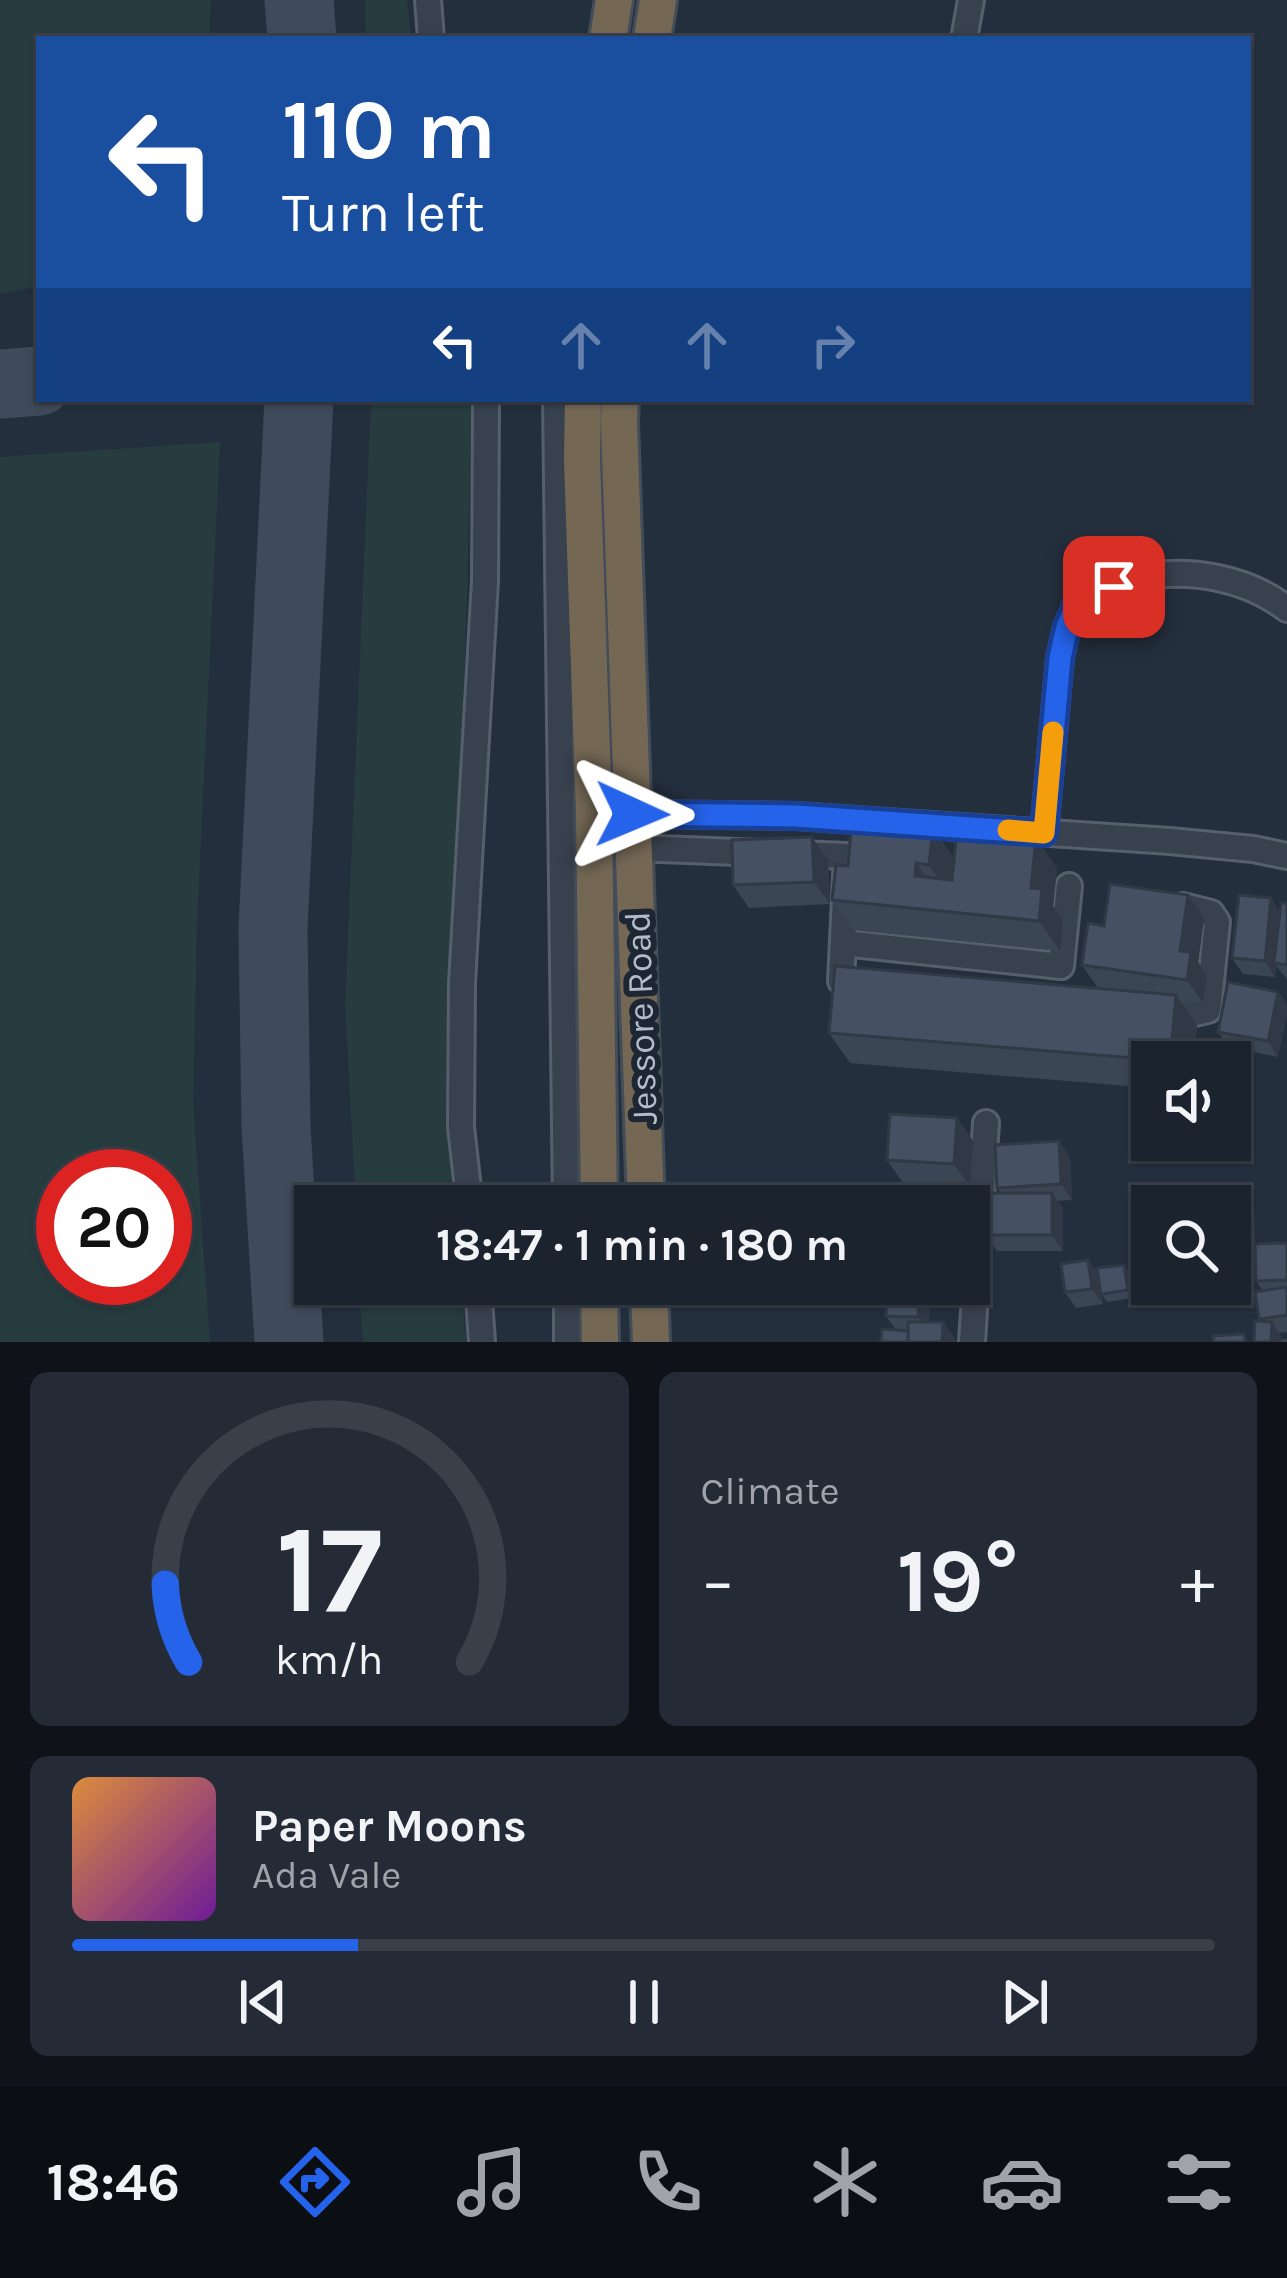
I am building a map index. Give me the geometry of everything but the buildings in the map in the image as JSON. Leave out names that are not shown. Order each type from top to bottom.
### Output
[{"type":"highway","points":[[608,36],[614,0]]},
{"type":"highway","points":[[652,36],[658,0]]},
{"type":"highway","points":[[583,402],[599,1185]]},
{"type":"highway","name":"Jessore Road","points":[[620,402],[645,1185]]},
{"type":"highway","points":[[599,1305],[600,1342]]},
{"type":"highway","points":[[650,1305],[651,1342]]},
{"type":"street","points":[[428,0],[431,36]]},
{"type":"street","points":[[965,36],[971,0]]},
{"type":"street","points":[[468,1185],[461,1126],[462,982],[485,581],[486,402]]},
{"type":"street","points":[[556,402],[566,1185]]},
{"type":"street","points":[[1044,833],[1060,658],[1077,604],[1137,578],[1173,574],[1240,582],[1287,609]]},
{"type":"street","points":[[633,831],[796,816],[1286,849]]},
{"type":"street","points":[[633,831],[847,856],[842,981],[888,984]]},
{"type":"street","points":[[843,943],[1060,974],[1069,886]]},
{"type":"street","points":[[1142,1010],[1208,1010],[1217,922],[1211,913],[1184,906]]},
{"type":"street","points":[[972,1342],[986,1123]]},
{"type":"street","points":[[479,1305],[482,1342]]},
{"type":"street","points":[[566,1305],[567,1342]]},
{"type":"green space","points":[[0,0],[211,0],[209,36],[36,36],[36,287],[0,294]]},
{"type":"green space","points":[[365,0],[407,0],[411,36],[366,36]]},
{"type":"green space","points":[[371,402],[471,402],[465,660],[449,977],[453,1185],[355,1185],[345,1005]]},
{"type":"green space","points":[[220,442],[193,1102],[210,1342],[0,1342],[0,457]]},
{"type":"green space","points":[[360,1305],[463,1305],[466,1342],[363,1342]]},
{"type":"taxiway","points":[[299,0],[302,36]]},
{"type":"taxiway","points":[[0,384],[36,381]]},
{"type":"taxiway","points":[[289,1342],[276,1127],[273,928],[299,402]]},
{"type":"slow traffic","points":[[1008,830],[1044,833],[1053,732]]},
{"type":"route","points":[[632,814],[796,816],[1044,833],[1067,627],[1077,604],[1114,587]]}]
